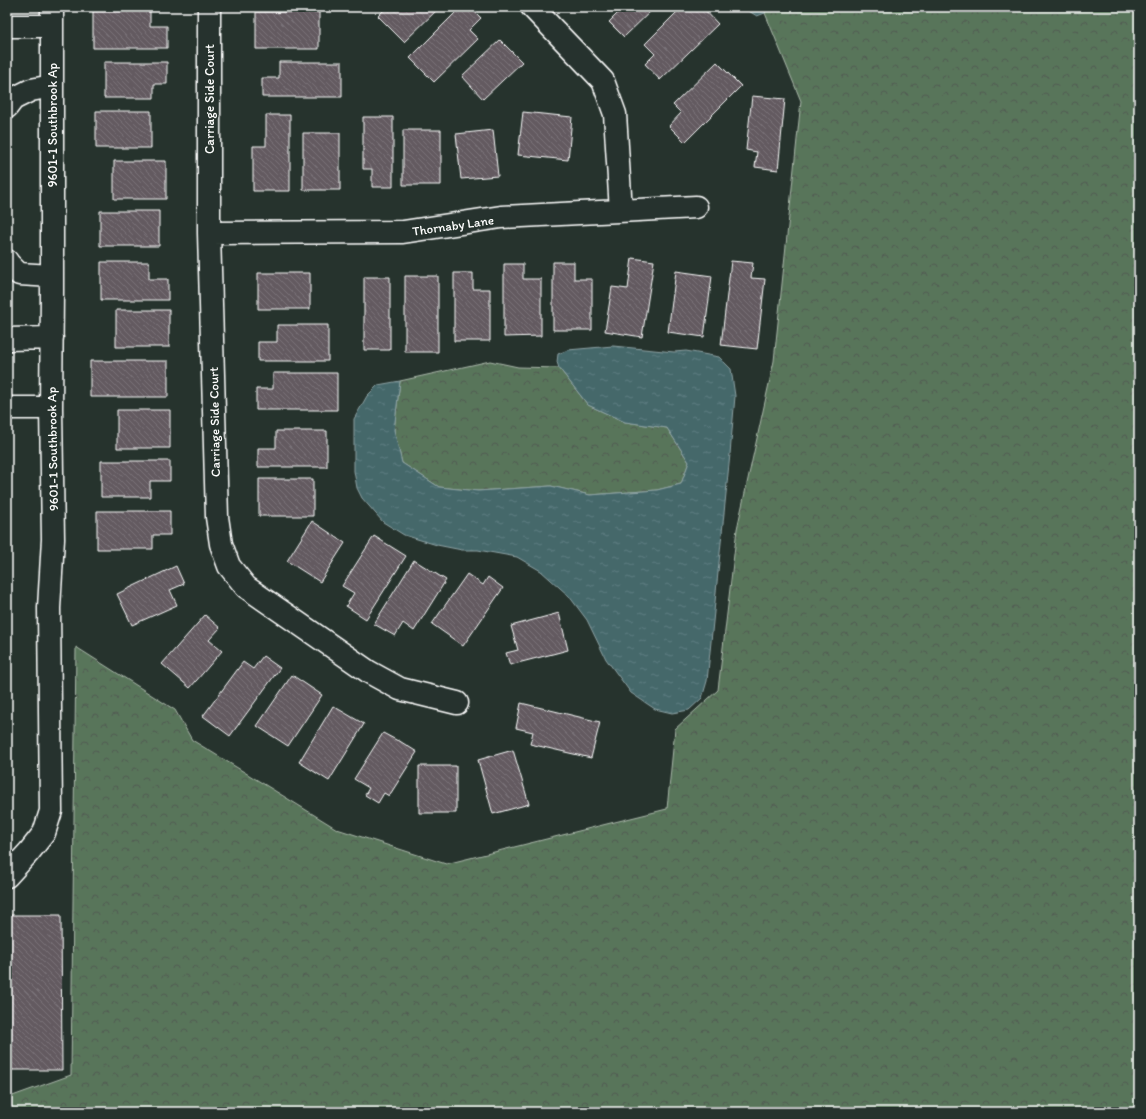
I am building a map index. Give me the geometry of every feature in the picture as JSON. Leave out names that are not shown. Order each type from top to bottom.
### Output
[{"type":"street","name":"Carriage Side Court","points":[[209,7],[210,233],[217,517],[221,544],[229,566],[246,587],[369,672],[400,688],[457,703]]},
{"type":"street","points":[[532,7],[603,81],[615,114],[621,211]]},
{"type":"street","points":[[7,26],[52,16]]},
{"type":"street","name":"9601-1 Southbrook Ap","points":[[7,876],[44,834],[51,811],[49,608],[53,539],[51,408],[52,16]]},
{"type":"street","points":[[7,107],[13,99],[31,90],[52,86]]},
{"type":"street","name":"Thornaby Lane","points":[[210,233],[403,232],[502,218],[696,207]]},
{"type":"street","points":[[7,261],[19,274],[52,276]]},
{"type":"street","points":[[7,340],[52,338]]},
{"type":"street","points":[[7,408],[51,408]]},
{"type":"green space","points":[[768,7],[1139,7],[1139,1112],[7,1112],[7,1098],[71,1075],[76,647],[175,710],[192,740],[337,829],[446,864],[667,809],[675,729],[718,690],[737,529],[774,361],[801,101],[765,13]]},
{"type":"green space","points":[[490,361],[518,367],[559,368],[588,405],[625,422],[667,428],[689,462],[681,484],[657,490],[590,495],[551,486],[478,491],[439,487],[402,463],[394,430],[400,381]]},
{"type":"water","points":[[742,7],[768,7],[765,13],[757,16]]},
{"type":"water","points":[[613,346],[674,352],[686,351],[719,357],[731,369],[735,396],[707,681],[702,698],[689,710],[672,713],[655,709],[631,693],[606,659],[587,620],[569,596],[541,571],[517,557],[478,550],[462,550],[437,545],[404,535],[383,522],[362,498],[357,488],[354,471],[354,419],[367,396],[378,385],[400,381],[394,430],[402,463],[439,487],[478,491],[551,486],[590,495],[657,490],[681,484],[689,462],[667,428],[625,422],[588,405],[559,368],[557,362],[558,354],[568,350]]},
{"type":"building","points":[[387,7],[440,7],[404,42],[378,16]]},
{"type":"building","points":[[461,7],[470,7],[481,18],[469,30],[478,39],[434,82],[410,58]]},
{"type":"building","points":[[623,7],[655,7],[624,37],[609,22]]},
{"type":"building","points":[[682,7],[702,7],[718,24],[660,80],[645,64],[655,54],[645,44]]},
{"type":"building","points":[[93,11],[150,11],[150,26],[167,26],[167,48],[93,48]]},
{"type":"building","points":[[256,12],[319,12],[319,49],[256,49]]},
{"type":"building","points":[[500,40],[522,62],[483,99],[462,76]]},
{"type":"building","points":[[104,62],[167,62],[167,84],[154,84],[154,98],[104,98]]},
{"type":"building","points":[[279,62],[342,62],[342,97],[262,97],[262,78],[279,78]]},
{"type":"building","points":[[717,62],[741,86],[685,142],[669,126],[681,113],[673,105]]},
{"type":"building","points":[[752,96],[785,99],[778,170],[755,167],[757,152],[746,150]]},
{"type":"building","points":[[96,111],[151,111],[151,148],[96,148]]},
{"type":"building","points":[[523,112],[572,117],[568,160],[518,155]]},
{"type":"building","points":[[266,115],[290,115],[290,191],[253,191],[253,146],[266,146]]},
{"type":"building","points":[[363,117],[393,117],[393,187],[372,187],[372,169],[363,169]]},
{"type":"building","points":[[403,130],[441,130],[441,185],[403,185]]},
{"type":"building","points":[[493,130],[498,176],[461,179],[456,134]]},
{"type":"building","points":[[303,133],[340,133],[340,190],[303,190]]},
{"type":"building","points":[[114,161],[166,161],[166,199],[114,199]]},
{"type":"building","points":[[100,211],[159,211],[159,246],[100,246]]},
{"type":"building","points":[[632,258],[654,261],[642,337],[605,331],[612,287],[628,289]]},
{"type":"building","points":[[731,261],[753,263],[751,278],[765,279],[757,349],[721,345]]},
{"type":"building","points":[[101,262],[149,262],[149,279],[168,279],[168,300],[101,300]]},
{"type":"building","points":[[553,262],[574,262],[574,279],[592,279],[592,330],[553,330]]},
{"type":"building","points":[[504,264],[523,264],[523,279],[541,279],[541,336],[504,337]]},
{"type":"building","points":[[676,271],[712,276],[704,337],[668,332]]},
{"type":"building","points":[[258,273],[310,273],[310,309],[258,309]]},
{"type":"building","points":[[454,273],[473,273],[473,289],[490,289],[490,341],[454,341]]},
{"type":"building","points":[[405,276],[438,276],[438,352],[405,352]]},
{"type":"building","points":[[364,277],[390,277],[390,350],[364,350]]},
{"type":"building","points":[[116,310],[169,310],[169,347],[116,347]]},
{"type":"building","points":[[277,325],[328,325],[328,361],[258,361],[258,342],[277,342]]},
{"type":"building","points":[[90,361],[168,361],[168,397],[90,397]]},
{"type":"building","points":[[273,373],[337,373],[337,410],[256,410],[256,389],[273,389]]},
{"type":"building","points":[[117,410],[170,410],[170,448],[117,448]]},
{"type":"building","points":[[276,431],[327,431],[327,467],[258,467],[258,448],[276,448]]},
{"type":"building","points":[[101,461],[170,461],[170,481],[150,481],[150,497],[101,497]]},
{"type":"building","points":[[259,479],[313,479],[313,516],[259,516]]},
{"type":"building","points":[[97,511],[170,511],[170,535],[153,535],[153,549],[97,549]]},
{"type":"building","points":[[312,521],[345,543],[320,582],[287,561]]},
{"type":"building","points":[[374,536],[406,556],[366,619],[346,606],[354,593],[342,586]]},
{"type":"building","points":[[414,560],[446,580],[414,631],[403,623],[395,636],[374,624]]},
{"type":"building","points":[[176,566],[184,584],[170,590],[177,605],[132,625],[117,594]]},
{"type":"building","points":[[467,574],[483,585],[488,577],[503,588],[463,646],[432,624]]},
{"type":"building","points":[[559,613],[568,650],[510,665],[506,653],[518,650],[511,626]]},
{"type":"building","points":[[205,615],[220,628],[209,640],[222,651],[190,688],[162,664]]},
{"type":"building","points":[[263,656],[280,668],[230,736],[203,716],[243,662],[253,669]]},
{"type":"building","points":[[292,675],[322,695],[288,746],[257,726]]},
{"type":"building","points":[[521,703],[600,722],[591,758],[530,744],[533,732],[516,728]]},
{"type":"building","points":[[333,706],[364,724],[329,781],[299,762]]},
{"type":"building","points":[[383,733],[398,740],[417,752],[389,796],[384,793],[378,803],[365,795],[369,788],[354,779]]},
{"type":"building","points":[[513,750],[529,804],[493,814],[478,760]]},
{"type":"building","points":[[419,766],[456,766],[456,813],[419,813]]},
{"type":"building","points":[[7,915],[61,915],[62,1070],[8,1070]]}]
